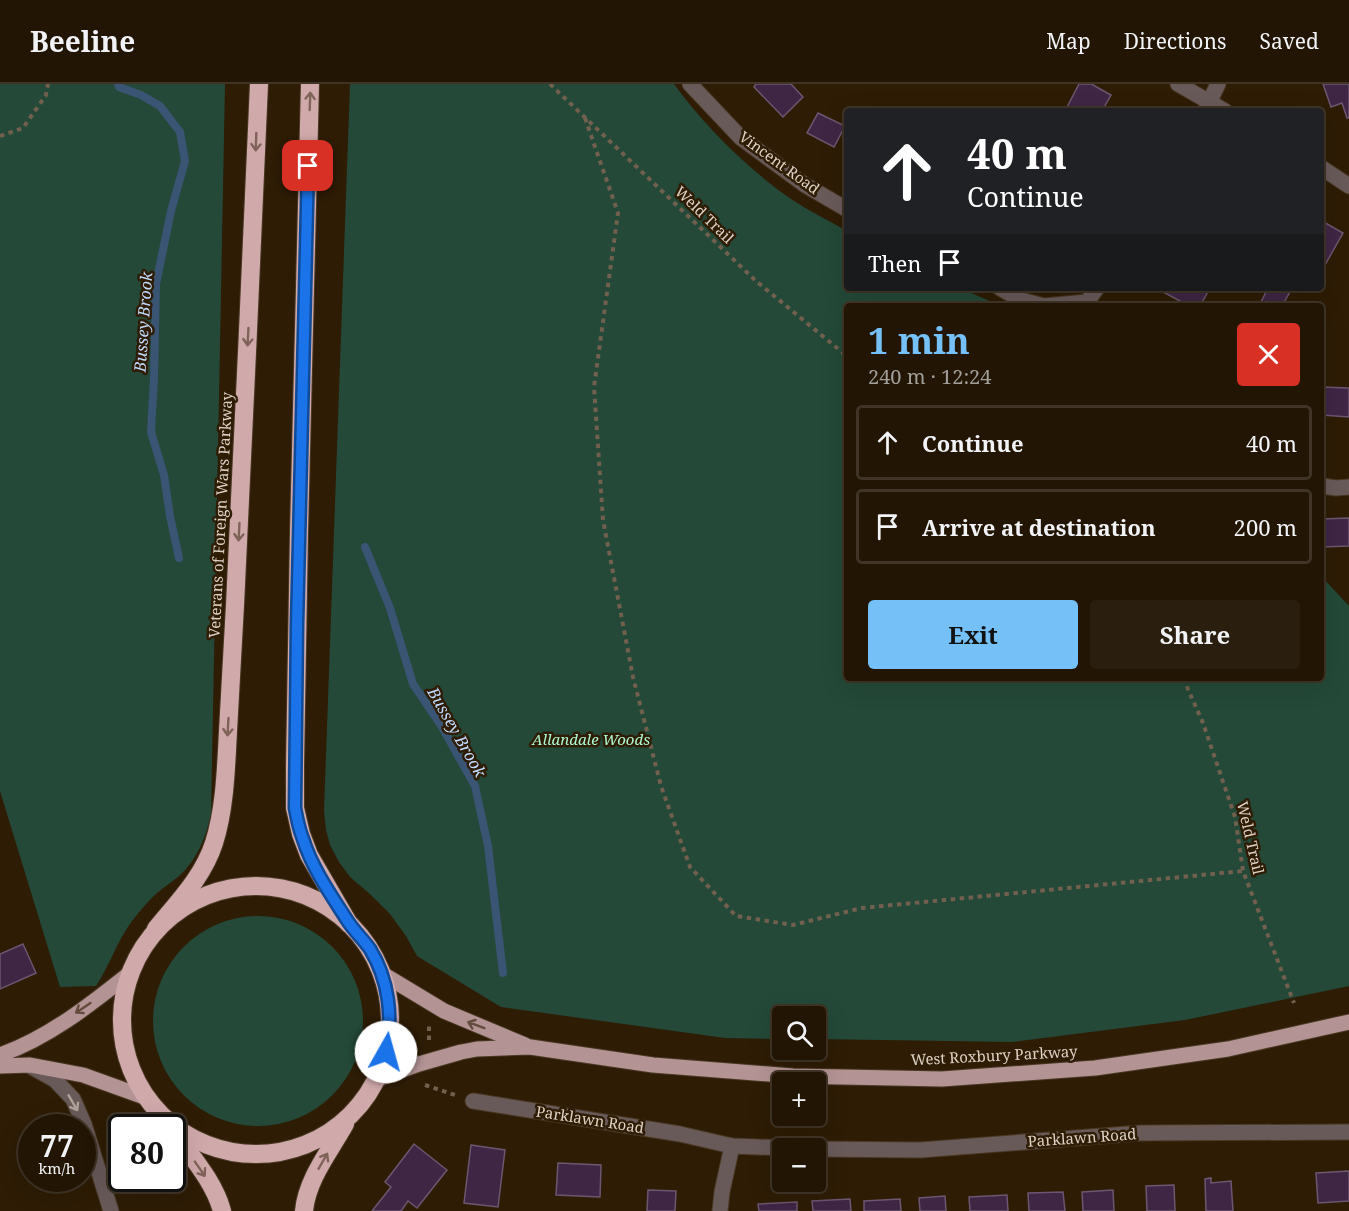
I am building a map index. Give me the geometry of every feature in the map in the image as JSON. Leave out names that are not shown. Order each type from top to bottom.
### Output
[{"type":"highway","name":"Veterans of Foreign Wars Parkway","points":[[156,929],[190,889],[204,866],[213,846],[220,820],[227,752],[238,555],[259,84]]},
{"type":"highway","points":[[310,84],[295,808],[309,855],[349,924]]},
{"type":"highway","points":[[160,1114],[139,1086],[128,1059],[122,1031],[123,1002],[130,973],[141,950],[156,929],[180,909],[207,895],[236,887],[282,888],[325,905],[349,924],[370,950],[381,974],[388,999],[389,1026],[386,1052],[375,1080],[366,1097],[351,1115],[315,1176],[304,1211]]},
{"type":"highway","points":[[186,1134],[202,1143],[224,1150],[246,1154],[281,1152],[303,1146],[324,1136],[351,1115]]},
{"type":"highway","points":[[186,1149],[213,1188],[222,1211]]},
{"type":"main road","points":[[0,1055],[43,1035],[96,1000],[130,973]]},
{"type":"main road","name":"West Roxbury Parkway","points":[[381,974],[444,1011],[530,1047]]},
{"type":"main road","name":"West Roxbury Parkway","points":[[375,1080],[461,1052],[530,1047],[653,1065],[793,1076],[942,1079],[1095,1068],[1228,1049],[1349,1022]]},
{"type":"main road","points":[[0,1066],[30,1065],[83,1075],[147,1098]]},
{"type":"street","name":"Vincent Road","points":[[690,84],[741,138],[805,185],[844,208]]},
{"type":"street","points":[[1178,84],[1207,107],[1218,84]]},
{"type":"street","points":[[1324,169],[1349,186]]},
{"type":"street","points":[[1005,291],[1021,300],[1032,303]]},
{"type":"street","points":[[1076,303],[1087,302],[1095,291]]},
{"type":"street","points":[[1324,486],[1349,487]]},
{"type":"street","points":[[30,1065],[55,1080],[73,1099],[84,1124],[111,1211]]},
{"type":"street","name":"Parklawn Road","points":[[473,1101],[680,1134],[732,1146],[772,1148]]},
{"type":"street","name":"Parklawn Road","points":[[826,1149],[920,1150],[1142,1133],[1349,1132]]},
{"type":"street","points":[[720,1211],[732,1146]]},
{"type":"path","points":[[0,136],[23,128],[46,95],[48,84]]},
{"type":"path","name":"Weld Trail","points":[[550,84],[756,280],[844,354]]},
{"type":"path","points":[[585,118],[618,213],[594,387],[603,520],[633,677],[661,786],[690,867],[736,916],[792,925],[862,908],[1243,870]]},
{"type":"path","name":"Weld Trail","points":[[1184,681],[1203,723],[1235,817],[1243,870],[1294,1003]]},
{"type":"path","points":[[429,1015],[429,1047]]},
{"type":"path","points":[[425,1085],[473,1101]]},
{"type":"green space","points":[[0,84],[225,84],[211,814],[203,840],[191,863],[154,896],[132,921],[96,986],[60,987],[0,791]]},
{"type":"green space","name":"Allandale Woods","points":[[350,84],[674,84],[714,132],[761,177],[794,201],[844,229],[844,291],[967,291],[994,303],[844,303],[844,681],[1324,681],[1324,579],[1349,606],[1349,986],[1185,1020],[1012,1042],[826,1039],[826,1006],[772,1006],[772,1039],[725,1038],[501,1007],[417,956],[390,914],[350,877],[339,862],[330,845],[324,811]]},
{"type":"green space","points":[[258,916],[298,924],[316,934],[332,947],[345,963],[355,981],[363,1021],[355,1061],[345,1079],[332,1095],[316,1108],[298,1118],[258,1126],[218,1118],[200,1108],[184,1095],[171,1079],[161,1061],[153,1021],[161,981],[171,963],[184,947],[200,934],[218,924]]},
{"type":"building","points":[[756,84],[791,84],[803,97],[783,117],[754,87]]},
{"type":"building","points":[[1079,84],[1093,84],[1111,95],[1104,108],[1067,108]]},
{"type":"building","points":[[1323,84],[1349,84],[1349,118],[1347,118],[1342,103],[1331,107]]},
{"type":"building","points":[[818,113],[844,126],[834,147],[807,133]]},
{"type":"building","points":[[1324,222],[1343,233],[1324,264]]},
{"type":"building","points":[[1162,291],[1208,291],[1202,303],[1184,303]]},
{"type":"building","points":[[1266,291],[1290,291],[1284,303],[1261,302]]},
{"type":"building","points":[[1324,387],[1349,388],[1349,417],[1324,415]]},
{"type":"building","points":[[1349,518],[1349,546],[1324,547],[1324,519]]},
{"type":"building","points":[[23,944],[36,973],[0,989],[0,954]]},
{"type":"building","points":[[414,1144],[447,1170],[417,1208],[408,1201],[401,1211],[372,1211],[391,1187],[385,1182]]},
{"type":"building","points":[[471,1145],[505,1150],[498,1207],[464,1203]]},
{"type":"building","points":[[558,1163],[601,1165],[600,1197],[556,1195]]},
{"type":"building","points":[[1349,1171],[1349,1201],[1318,1203],[1316,1173]]},
{"type":"building","points":[[1211,1178],[1211,1183],[1231,1181],[1233,1211],[1206,1211],[1205,1179]]},
{"type":"building","points":[[1174,1185],[1175,1211],[1147,1211],[1146,1186]]},
{"type":"building","points":[[648,1190],[676,1191],[675,1211],[647,1211]]},
{"type":"building","points":[[1113,1190],[1114,1211],[1083,1211],[1082,1192]]},
{"type":"building","points":[[1063,1192],[1065,1211],[1029,1211],[1028,1193]]},
{"type":"building","points":[[1007,1195],[1008,1211],[970,1211],[969,1197]]},
{"type":"building","points":[[945,1196],[946,1211],[920,1211],[919,1198]]},
{"type":"building","points":[[850,1199],[851,1211],[813,1211],[812,1201]]},
{"type":"building","points":[[900,1199],[901,1211],[864,1211],[864,1201]]},
{"type":"building","points":[[797,1202],[797,1211],[759,1211],[758,1204]]},
{"type":"waterway","name":"Bussey Brook","points":[[118,84],[119,87],[141,95],[160,106],[180,132],[185,161],[171,211],[156,284],[151,432],[164,475],[179,558]]},
{"type":"waterway","name":"Bussey Brook","points":[[365,547],[390,608],[413,684],[442,727],[475,786],[488,846],[503,973]]},
{"type":"route","points":[[308,166],[295,808],[298,825],[309,855],[349,924],[370,950],[386,986],[390,1012],[386,1052]]}]
